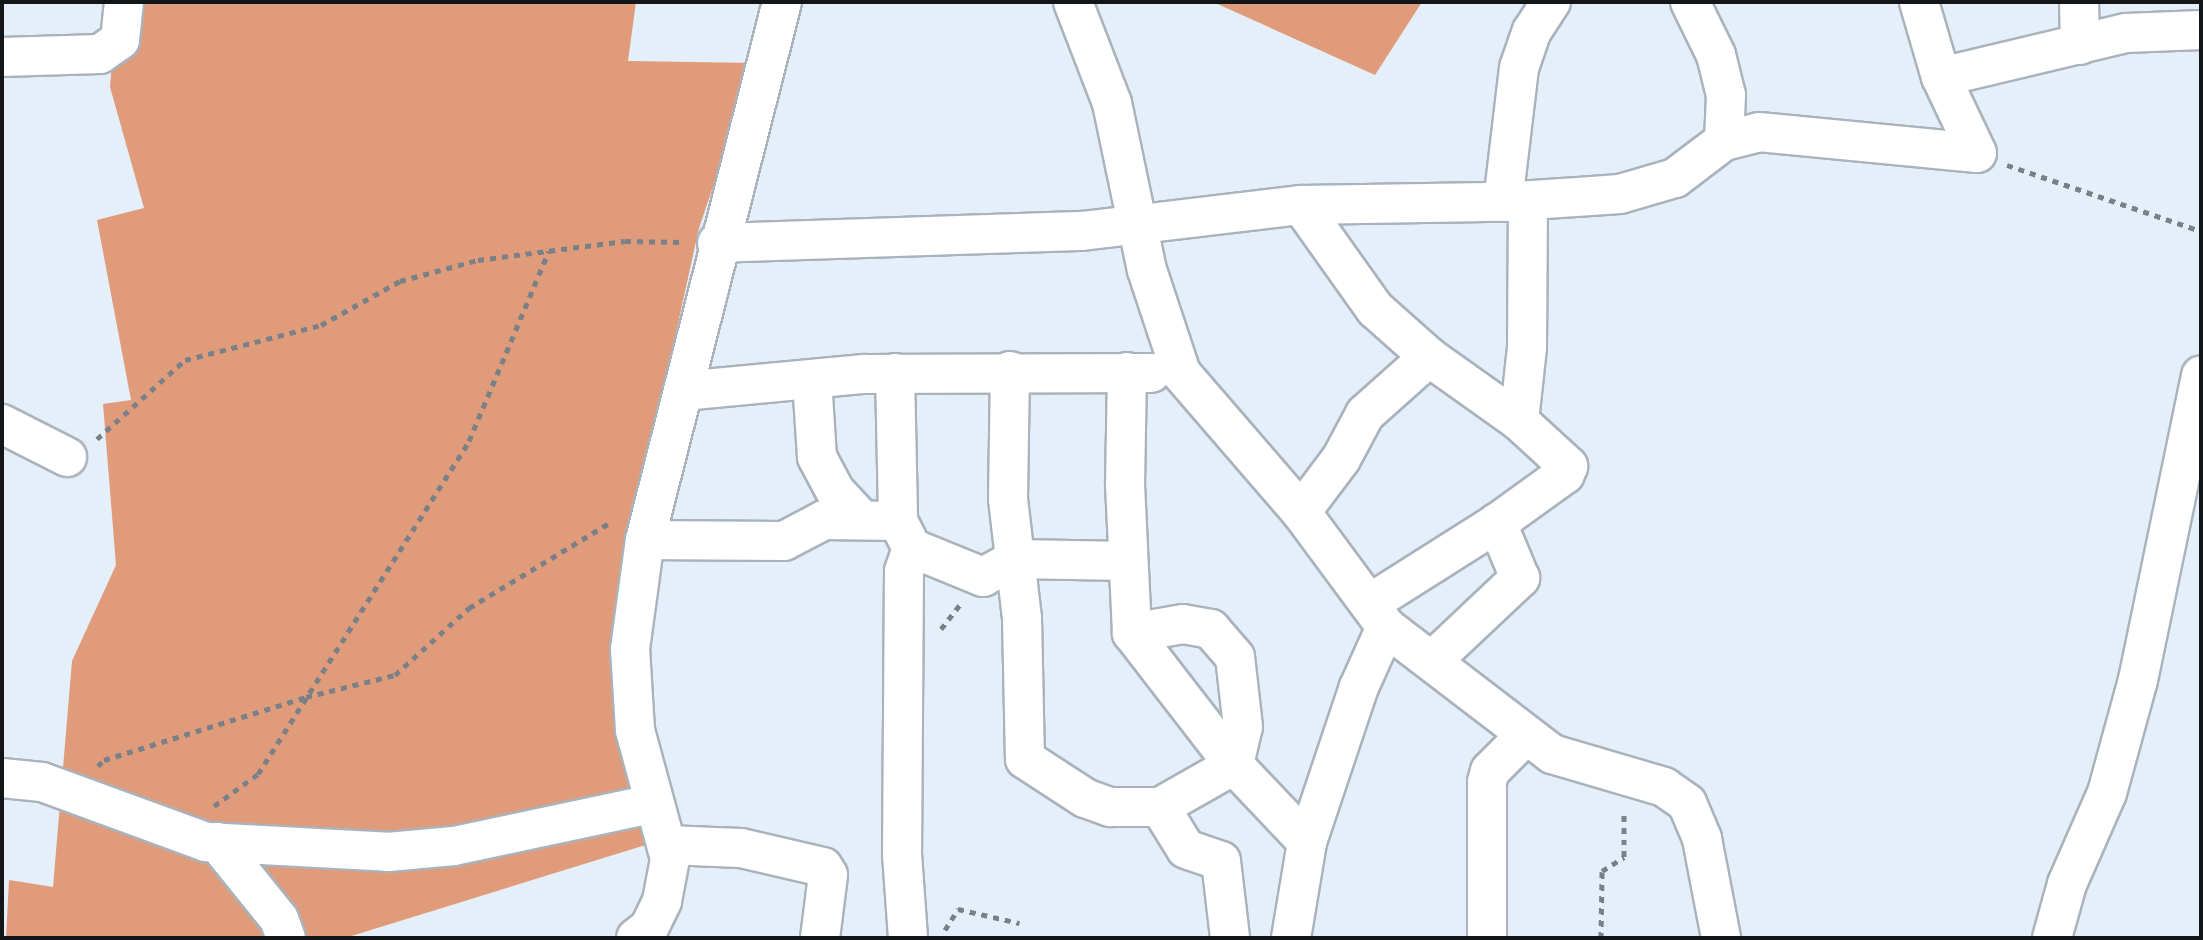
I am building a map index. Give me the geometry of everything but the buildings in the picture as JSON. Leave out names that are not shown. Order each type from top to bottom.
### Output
[{"type":"street","points":[[2,57],[100,54],[120,40],[124,2]]},
{"type":"street","points":[[636,938],[649,928],[662,901],[667,845],[639,755],[630,649],[645,540],[717,243],[782,2]]},
{"type":"street","points":[[1073,2],[1112,103],[1137,225],[1160,316],[1181,373],[1301,512],[1378,616],[1524,737],[1552,754],[1664,787],[1687,803],[1702,839],[1721,938]]},
{"type":"street","points":[[1519,421],[1527,347],[1516,201],[1519,68],[1532,31],[1551,2]]},
{"type":"street","points":[[1919,2],[1941,77],[1977,153]]},
{"type":"street","points":[[2079,2],[2080,45]]},
{"type":"street","points":[[1698,5],[1726,95],[1724,141]]},
{"type":"street","points":[[1941,77],[2080,45],[2132,18],[2201,30]]},
{"type":"street","points":[[717,243],[910,239],[1137,225],[1301,205],[1516,201],[1649,188],[1675,178],[1724,141],[1742,133],[1789,132],[1977,153]]},
{"type":"street","points":[[1291,938],[1307,842],[1359,687],[1378,616],[1569,470],[1519,421],[1429,357],[1350,279],[1301,205]]},
{"type":"street","points":[[1301,512],[1341,459],[1365,414],[1429,357]]},
{"type":"street","points":[[1010,371],[1008,499],[1015,559],[1025,759],[1085,798],[1110,807],[1160,807],[1234,765],[1243,727],[1235,657],[1211,629],[1183,624],[1132,633]]},
{"type":"street","points":[[1127,372],[1128,561],[1132,633],[1234,765],[1307,842]]},
{"type":"street","points":[[683,391],[895,373],[1181,373]]},
{"type":"street","points":[[895,373],[905,534],[902,854],[908,938]]},
{"type":"street","points":[[2052,938],[2067,884],[2107,793],[2138,680],[2201,375]]},
{"type":"street","points":[[812,380],[817,457],[836,492],[859,517]]},
{"type":"street","points":[[2,424],[67,457]]},
{"type":"street","points":[[645,540],[784,541],[824,520],[859,517],[905,534],[983,577],[1015,559],[1128,561]]},
{"type":"street","points":[[1433,660],[1520,578],[1497,523]]},
{"type":"street","points":[[1487,938],[1487,782],[1490,771],[1524,737]]},
{"type":"street","points":[[2,778],[34,780],[178,832],[217,842],[388,852],[430,850],[652,804]]},
{"type":"street","points":[[1160,807],[1186,849],[1221,861],[1230,938]]},
{"type":"street","points":[[217,842],[279,919],[286,938]]},
{"type":"street","points":[[667,845],[741,848],[823,867],[828,871],[820,938]]},
{"type":"path","points":[[1977,153],[2201,231]]},
{"type":"path","points":[[67,457],[82,454],[115,419],[185,360],[321,325],[400,281],[478,260],[625,241],[717,243]]},
{"type":"path","points":[[178,832],[258,774],[469,441],[549,251]]},
{"type":"path","points":[[73,792],[104,760],[306,697],[395,675],[469,608],[656,495]]},
{"type":"path","points":[[1601,938],[1602,871],[1624,857],[1624,776]]},
{"type":"path","points":[[940,938],[958,909],[1019,923]]},
{"type":"shaded area","points":[[117,2],[636,2],[628,61],[755,63],[699,228],[630,542],[665,839],[345,938],[6,938],[9,880],[53,887],[72,661],[116,565],[103,404],[131,400],[97,220],[144,208],[110,87]]},
{"type":"shaded area","points":[[1213,2],[1422,2],[1375,75]]}]
